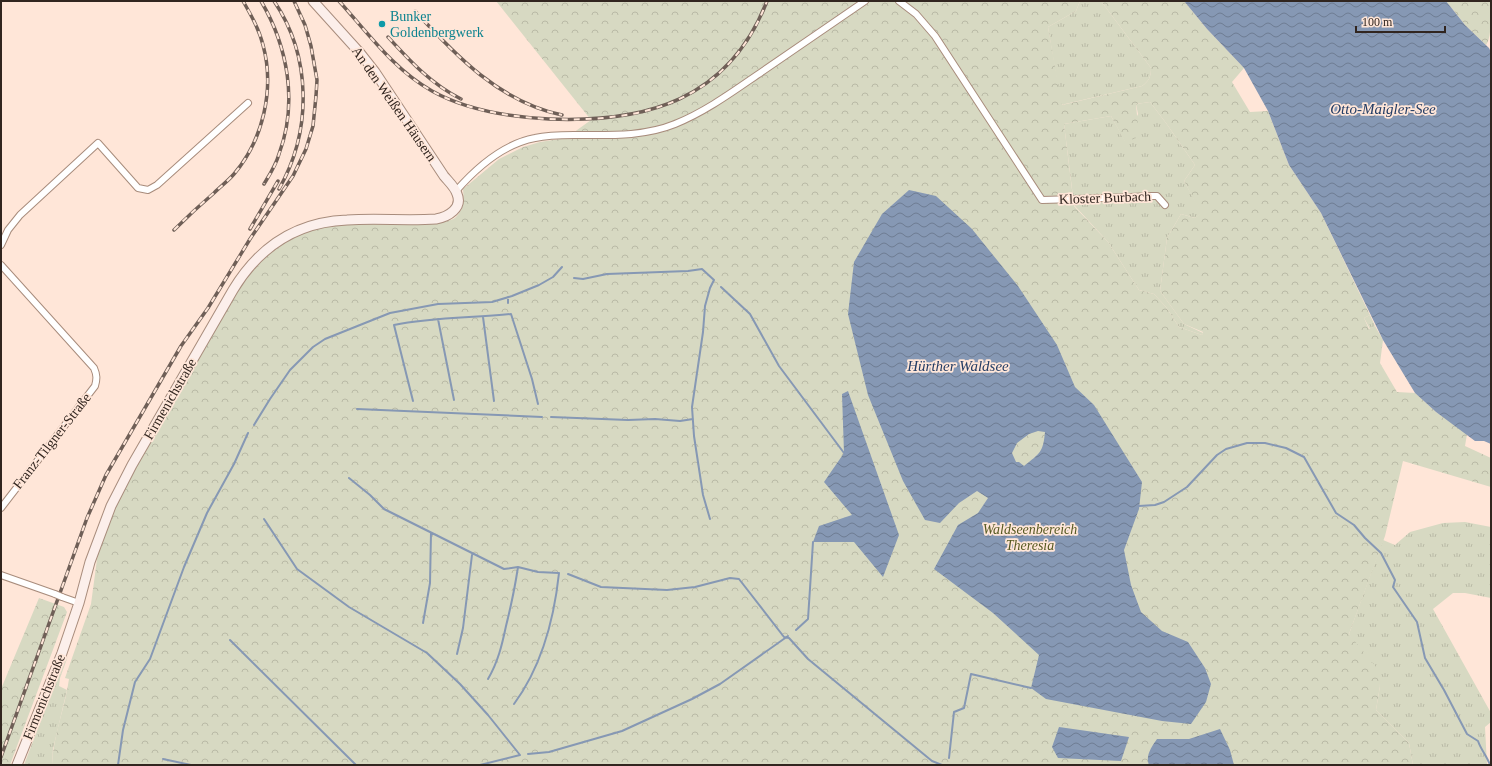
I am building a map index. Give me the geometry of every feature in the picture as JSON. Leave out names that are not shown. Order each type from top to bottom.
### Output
[{"type":"street","name":"An den Weißen Häusern","points":[[313,1],[375,72],[444,176],[456,191]]},
{"type":"street","points":[[456,191],[485,162],[519,142],[548,136],[619,135],[640,133],[656,130],[690,118],[728,95],[865,1]]},
{"type":"street","name":"Kloster Burbach","points":[[899,1],[916,14],[935,36],[1042,200],[1157,196],[1165,205]]},
{"type":"street","points":[[1,246],[8,230],[20,215],[98,143],[138,188],[148,190],[157,185],[248,103]]},
{"type":"street","name":"Firmenichstraße","points":[[17,765],[62,653],[97,542],[119,488],[233,290],[255,260],[269,247],[286,236],[321,223],[347,220],[440,219],[449,215],[455,209],[458,200],[456,191]]},
{"type":"street","name":"Franz-Tilgner-Straße","points":[[1,265],[94,368],[97,374],[95,386],[1,508]]},
{"type":"street","points":[[1,575],[79,603]]},
{"type":"green space","name":"Waldseenbereich Theresia","points":[[496,1],[1080,1],[1076,11],[1048,27],[1062,105],[1142,86],[1150,76],[1151,68],[1101,1],[1184,1],[1207,29],[1244,68],[1232,82],[1250,112],[1268,111],[1289,165],[1321,213],[1370,315],[1364,318],[1369,329],[1375,326],[1383,340],[1380,363],[1397,392],[1415,393],[1436,412],[1467,434],[1465,446],[1491,458],[1491,487],[1403,461],[1385,536],[1349,634],[1376,667],[1380,686],[1376,710],[1409,743],[1413,765],[52,765],[55,743],[69,679],[65,678],[91,604],[98,552],[118,501],[129,479],[243,282],[250,273],[266,257],[284,243],[293,237],[315,229],[366,224],[413,225],[439,223],[456,217],[462,208],[463,189],[499,159],[523,147],[540,142],[566,138],[591,120]],"holes":[[[1150,102],[1195,165],[1184,181],[1201,213],[1195,218],[1181,214],[1167,238],[1160,291],[1184,324],[1203,332],[1202,335],[1179,327],[1166,307],[1154,294],[1139,290],[1108,242],[1074,206],[1064,124],[1111,116],[1125,142],[1139,137],[1136,104]]]},
{"type":"green space","points":[[1080,1],[1101,1],[1151,68],[1151,74],[1142,86],[1061,105],[1048,27],[1076,11]]},
{"type":"green space","points":[[1446,1],[1491,1],[1490,31],[1486,45],[1465,25]]},
{"type":"green space","points":[[1150,102],[1195,165],[1184,181],[1202,213],[1195,218],[1181,214],[1167,238],[1160,291],[1184,324],[1203,333],[1202,335],[1179,327],[1166,307],[1154,294],[1139,290],[1108,242],[1074,205],[1064,124],[1111,116],[1125,141],[1138,114],[1136,104]]},
{"type":"green space","points":[[1370,315],[1375,326],[1370,329],[1364,318]]},
{"type":"green space","points":[[1465,522],[1491,527],[1491,598],[1465,593],[1453,593],[1433,609],[1491,713],[1491,722],[1485,727],[1487,765],[1413,765],[1409,743],[1376,710],[1380,686],[1349,634],[1383,540],[1395,545],[1410,532],[1443,523]]},
{"type":"green space","points":[[39,598],[64,607],[67,612],[10,765],[1,765],[1,689]]},
{"type":"green space","points":[[68,656],[60,678],[59,686],[67,690],[53,749],[52,765],[24,765],[57,678]]},
{"type":"water","name":"Otto-Maigler-See","points":[[1184,1],[1446,1],[1465,25],[1489,48],[1491,52],[1491,444],[1484,441],[1475,441],[1436,412],[1415,393],[1383,340],[1321,213],[1289,165],[1268,111],[1244,68],[1207,29]]},
{"type":"water","name":"Hürther Waldsee","points":[[909,190],[936,196],[972,229],[1018,286],[1057,345],[1075,387],[1094,405],[1142,482],[1139,509],[1124,550],[1131,585],[1141,612],[1162,631],[1188,642],[1205,668],[1211,684],[1206,702],[1191,724],[1162,721],[1046,699],[1031,688],[1039,655],[993,613],[934,569],[958,525],[978,513],[988,498],[977,491],[959,503],[940,523],[925,520],[903,481],[868,395],[848,314],[854,262],[882,214]],"holes":[[[1038,431],[1045,432],[1042,449],[1040,452],[1024,466],[1019,462],[1016,462],[1012,453],[1017,443],[1029,434]]]},
{"type":"water","points":[[848,391],[899,535],[883,577],[854,542],[813,542],[819,526],[852,515],[824,482],[844,453],[842,394]]},
{"type":"water","points":[[1059,727],[1129,737],[1121,761],[1058,758],[1052,747]]},
{"type":"water","points":[[1220,729],[1230,750],[1234,765],[1149,765],[1148,755],[1157,739],[1189,739]]},
{"type":"waterway","points":[[254,425],[290,370],[313,347],[325,339],[390,313],[438,304],[492,302],[512,296],[539,285],[553,277],[562,267]]},
{"type":"waterway","points":[[574,278],[583,279],[607,274],[688,271],[702,269],[714,280],[705,306],[703,332],[692,407],[694,436],[703,495],[710,519]]},
{"type":"waterway","points":[[721,287],[750,314],[779,366],[844,453]]},
{"type":"waterway","points":[[508,297],[508,303]]},
{"type":"waterway","points":[[413,401],[394,325],[437,319],[511,314],[532,379],[538,404]]},
{"type":"waterway","points":[[483,317],[494,401]]},
{"type":"waterway","points":[[438,319],[454,400]]},
{"type":"waterway","points":[[357,409],[542,417]]},
{"type":"waterway","points":[[551,417],[628,420],[655,419],[680,421],[693,419]]},
{"type":"waterway","points":[[118,765],[123,730],[135,682],[150,659],[184,567],[207,513],[234,464],[248,433]]},
{"type":"waterway","points":[[1139,506],[1155,505],[1164,502],[1187,487],[1217,455],[1226,449],[1247,443],[1265,443],[1286,448],[1304,457],[1336,513],[1354,525],[1381,553],[1395,580],[1393,587],[1417,622],[1425,658],[1467,734],[1478,741],[1490,765]]},
{"type":"waterway","points":[[349,478],[384,509],[504,569],[518,567],[538,572],[559,573],[554,608],[545,642],[532,674],[514,704]]},
{"type":"waterway","points":[[264,519],[297,569],[349,607],[427,653],[460,684],[488,715],[520,755],[480,765]]},
{"type":"waterway","points":[[423,623],[430,583],[431,533]]},
{"type":"waterway","points":[[796,630],[808,619],[813,542]]},
{"type":"waterway","points":[[457,654],[463,628],[472,555]]},
{"type":"waterway","points":[[488,679],[501,647],[518,567]]},
{"type":"waterway","points":[[568,574],[601,587],[667,590],[695,587],[730,578],[739,579],[784,637],[789,638],[808,659],[932,761],[942,765]]},
{"type":"waterway","points":[[528,754],[549,752],[622,731],[692,699],[720,684],[788,636]]},
{"type":"waterway","points":[[230,640],[356,765]]},
{"type":"waterway","points":[[949,758],[954,712],[964,708],[971,674],[1031,688]]},
{"type":"waterway","points":[[163,759],[191,765]]},
{"type":"railway","points":[[174,230],[234,174],[252,146],[259,130],[267,96],[268,79],[266,62],[259,33],[243,1]]},
{"type":"railway","points":[[261,1],[278,37],[284,56],[289,95],[285,135],[276,162],[264,184]]},
{"type":"railway","points":[[274,1],[286,23],[295,46],[301,70],[303,94],[302,119],[297,143],[290,167],[279,189]]},
{"type":"railway","points":[[1,757],[87,518],[106,475],[181,346],[208,308],[250,239],[293,176],[306,149],[313,126],[317,80],[311,46],[305,25],[294,1]]},
{"type":"railway","points":[[339,1],[393,61],[405,72],[432,91],[445,98],[473,108],[503,114],[549,119],[585,119],[619,116],[651,110],[680,99],[707,83],[731,62],[751,35],[767,1]]},
{"type":"railway","points":[[415,11],[463,60],[499,88],[519,100],[540,109],[562,115]]},
{"type":"railway","points":[[388,37],[431,79],[461,99]]},
{"type":"railway","points":[[250,229],[278,181]]},
{"type":"place","name":"Bunker Goldenbergwerk","points":[[382,24]]}]
